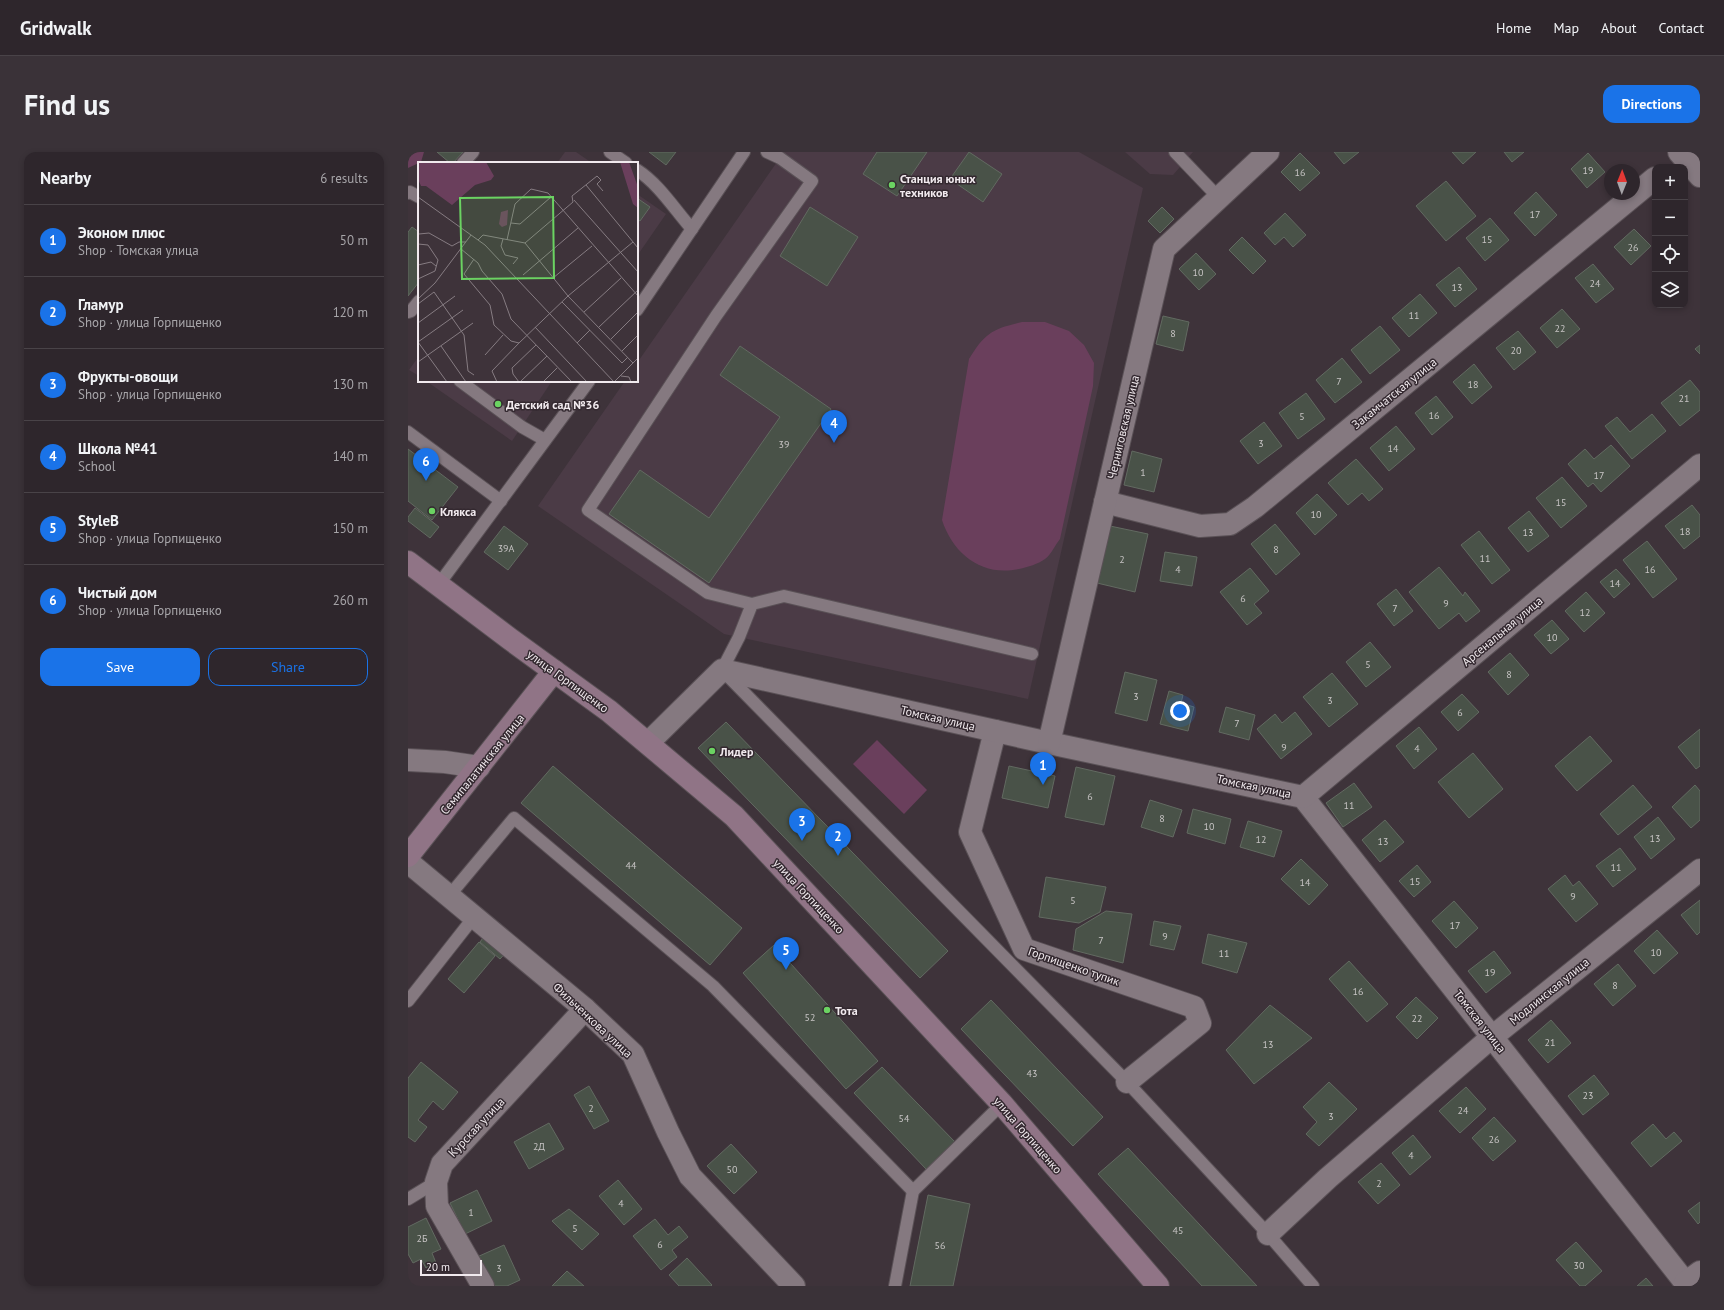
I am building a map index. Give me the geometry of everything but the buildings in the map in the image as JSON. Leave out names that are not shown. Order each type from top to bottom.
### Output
[{"type":"main road","name":"улица Горпищенко","points":[[408,562],[609,711],[734,816],[1002,1104],[1158,1286]]},
{"type":"main road","name":"Семипалатинская улица","points":[[408,856],[554,671]]},
{"type":"street","name":"Черниговская улица","points":[[1049,743],[1164,249],[1268,152]]},
{"type":"street","points":[[1677,158],[1700,176]]},
{"type":"street","name":"Закамчатская улица","points":[[1105,502],[1200,526],[1230,524],[1262,502],[1652,180]]},
{"type":"street","name":"Арсенальная улица","points":[[1303,797],[1700,465]]},
{"type":"street","points":[[648,743],[722,670]]},
{"type":"street","name":"Томская улица","points":[[722,670],[1049,743],[1303,797],[1492,1036],[1691,1280]]},
{"type":"street","name":"Горпищенко тупик","points":[[995,731],[970,832],[1017,956],[1194,1007],[1200,1023],[1127,1082]]},
{"type":"street","points":[[408,760],[445,762],[479,767]]},
{"type":"street","name":"Фильченкова улица","points":[[408,862],[585,1009],[633,1054],[668,1132],[690,1176],[794,1286]]},
{"type":"street","name":"Модлинская улица","points":[[1268,1234],[1328,1178],[1492,1036],[1700,870]]},
{"type":"street","name":"Курская улица","points":[[483,1286],[437,1206],[436,1182],[442,1164],[585,1009]]},
{"type":"lane","points":[[464,162],[473,152]]},
{"type":"lane","points":[[610,152],[625,162]]},
{"type":"lane","points":[[638,309],[744,152]]},
{"type":"lane","points":[[767,152],[780,158],[812,181],[716,316],[588,510],[708,593],[752,604],[784,596],[1032,654]]},
{"type":"lane","points":[[1175,152],[1219,198]]},
{"type":"lane","points":[[638,171],[645,175],[662,193],[692,229]]},
{"type":"lane","points":[[408,193],[410,192],[418,196]]},
{"type":"lane","points":[[408,312],[411,311],[418,302]]},
{"type":"lane","points":[[461,382],[522,427],[545,440]]},
{"type":"lane","points":[[439,584],[588,382]]},
{"type":"lane","points":[[408,432],[501,501]]},
{"type":"lane","points":[[752,604],[739,637],[722,670],[1017,956],[1127,1082],[1268,1234],[1313,1286]]},
{"type":"lane","points":[[449,896],[514,818],[713,986],[913,1191]]},
{"type":"lane","points":[[408,1001],[474,918]]},
{"type":"lane","points":[[895,1286],[913,1191],[1002,1104]]},
{"type":"lane","points":[[408,1199],[436,1182]]},
{"type":"shaded area","points":[[408,152],[424,152],[421,162],[418,162],[408,168]]},
{"type":"shaded area","points":[[565,152],[576,152],[591,162],[558,162]]},
{"type":"shaded area","points":[[784,152],[1079,152],[1143,188],[1028,699],[724,634],[538,506],[624,382],[638,382],[638,362]]},
{"type":"shaded area","points":[[1125,152],[1193,152],[1173,175],[1150,174]]},
{"type":"shaded area","points":[[638,195],[666,214],[638,255]]},
{"type":"shaded area","points":[[1022,322],[1045,322],[1069,331],[1084,345],[1094,363],[1093,386],[1060,539],[1049,555],[1039,562],[1019,569],[1006,571],[993,570],[981,566],[961,553],[953,543],[942,520],[969,359],[980,343],[990,333],[1003,327]]},
{"type":"shaded area","points":[[418,357],[418,375],[409,370]]},
{"type":"shaded area","name":"Детский сад №36","points":[[427,382],[551,382],[512,441]]},
{"type":"shaded area","points":[[877,740],[927,790],[904,814],[853,764]]},
{"type":"place","name":"Станция юных техников","points":[[892,185]]},
{"type":"place","name":"Детский сад №36","points":[[498,404]]},
{"type":"place","name":"Школа №41","points":[[834,443]]},
{"type":"place","name":"Чистый дом","points":[[426,481]]},
{"type":"place","name":"Клякса","points":[[432,511]]},
{"type":"place","name":"Лидер","points":[[712,751]]},
{"type":"place","name":"Эконом плюс","points":[[1043,785]]},
{"type":"place","name":"Фрукты-овощи","points":[[802,841]]},
{"type":"place","name":"Гламур","points":[[838,856]]},
{"type":"place","name":"StyleB","points":[[786,970]]},
{"type":"place","name":"Тота","points":[[827,1010]]}]
